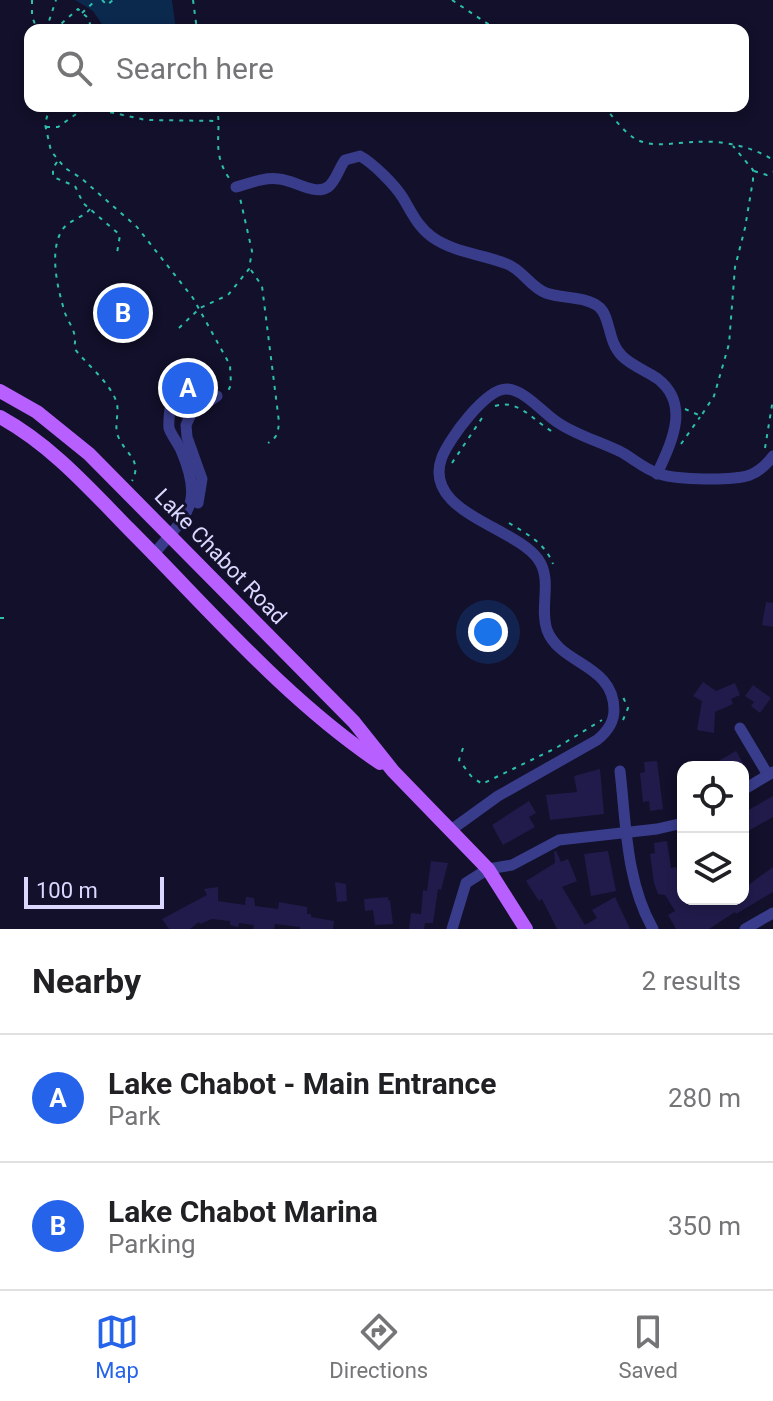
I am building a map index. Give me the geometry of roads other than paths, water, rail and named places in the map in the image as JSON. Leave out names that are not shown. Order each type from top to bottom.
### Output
[{"type":"main road","name":"Lake Chabot Road","points":[[0,391],[37,412],[72,438],[354,722],[393,771],[488,869],[526,929]]},
{"type":"main road","name":"Lake Chabot Road","points":[[0,417],[59,458],[297,698],[341,736],[393,771]]},
{"type":"street","points":[[236,187],[274,178],[315,190],[323,189],[331,185],[345,160],[356,156],[364,158],[397,189],[419,224],[436,240],[511,265],[535,287],[547,293],[601,308],[616,350],[664,384],[676,406],[675,428],[657,474]]},
{"type":"street","points":[[451,830],[498,796],[597,740],[610,727],[614,713],[612,698],[604,680],[563,650],[549,635],[544,617],[544,576],[536,556],[521,543],[467,512],[445,492],[439,472],[447,448],[482,401],[506,389],[523,396],[558,423],[627,455],[657,474],[740,477],[764,467],[768,454]]},
{"type":"street","points":[[154,554],[193,517],[200,498],[202,479],[181,438],[169,428],[171,396],[198,409]]},
{"type":"street","points":[[181,438],[191,414],[221,397]]},
{"type":"street","points":[[740,728],[770,773],[749,786]]},
{"type":"street","points":[[620,771],[638,894],[653,929]]},
{"type":"street","points":[[452,929],[466,883],[488,869],[512,865],[559,840],[677,824]]},
{"type":"street","points":[[745,929],[773,913]]},
{"type":"water","points":[[75,0],[172,0],[175,24],[102,24],[93,11]]},
{"type":"place","name":"Lake Chabot Marina","points":[[123,313]]},
{"type":"place","name":"Lake Chabot - Main Entrance","points":[[188,388]]}]
